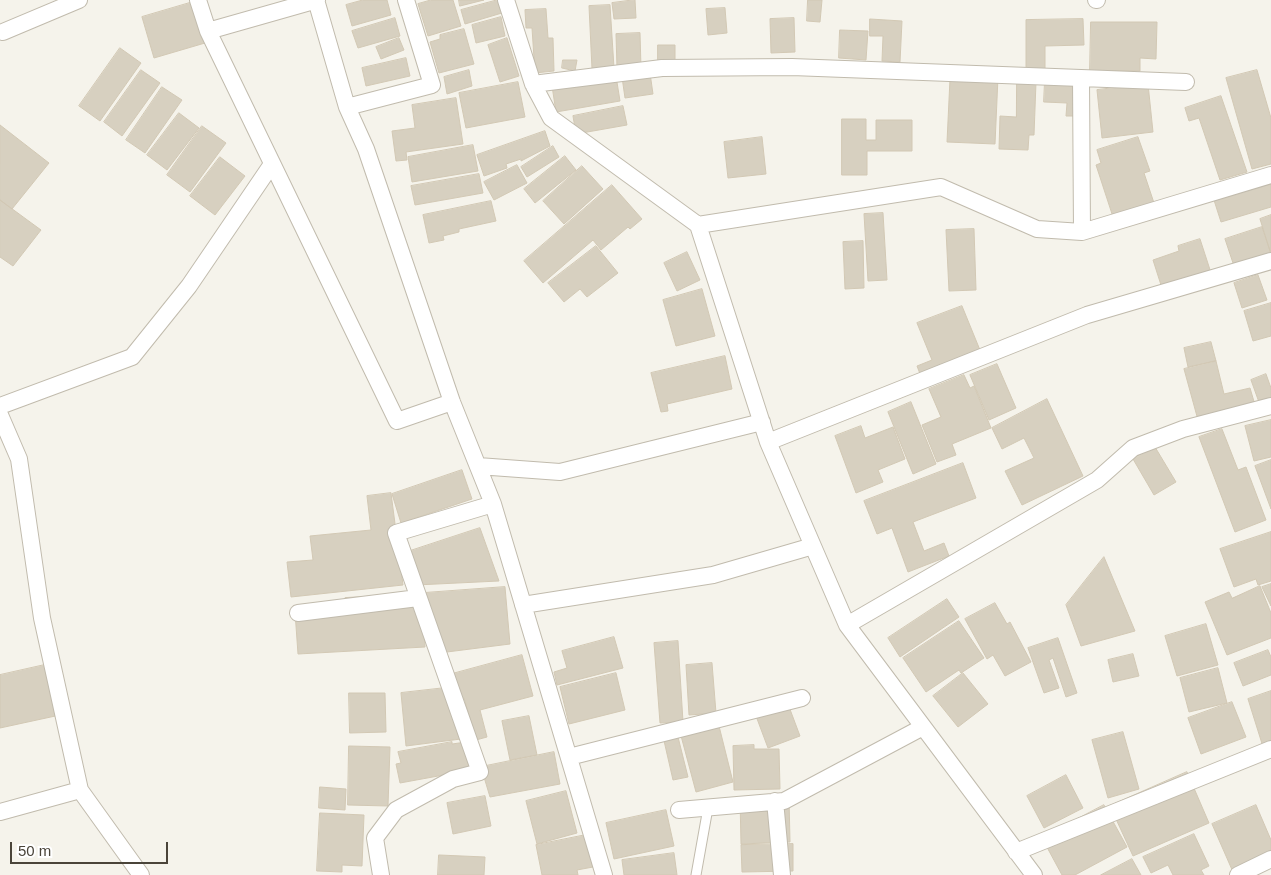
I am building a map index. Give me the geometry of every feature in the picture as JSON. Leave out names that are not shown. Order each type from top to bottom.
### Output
[{"type":"street","points":[[3,32],[79,0]]},
{"type":"street","points":[[198,0],[208,31],[397,421],[452,402]]},
{"type":"street","points":[[208,31],[316,0],[347,107],[366,149],[452,402],[493,504],[604,875]]},
{"type":"street","points":[[347,107],[432,85],[406,0]]},
{"type":"street","points":[[506,0],[533,84],[551,118],[698,225],[768,442],[847,626],[1034,875]]},
{"type":"street","points":[[533,84],[671,68],[792,67],[1186,82]]},
{"type":"street","points":[[1081,78],[1082,232]]},
{"type":"street","points":[[0,406],[132,357],[189,286],[272,164]]},
{"type":"street","points":[[698,225],[941,187],[1037,229],[1082,232],[1271,175]]},
{"type":"street","points":[[768,442],[1087,315],[1271,261]]},
{"type":"street","points":[[847,626],[1097,480],[1133,448],[1183,429],[1271,406]]},
{"type":"street","points":[[0,415],[19,459],[42,618],[80,790],[141,875]]},
{"type":"street","points":[[478,466],[560,472],[762,422]]},
{"type":"street","points":[[381,875],[375,838],[396,810],[452,779],[480,772],[396,533],[493,504]]},
{"type":"street","points":[[523,605],[713,574],[813,546]]},
{"type":"street","points":[[298,613],[418,598]]},
{"type":"street","points":[[569,757],[802,698]]},
{"type":"street","points":[[679,810],[784,801],[923,727]]},
{"type":"street","points":[[1016,852],[1271,750]]},
{"type":"street","points":[[0,812],[80,790]]},
{"type":"street","points":[[776,801],[782,875]]},
{"type":"street","points":[[1238,875],[1271,859]]},
{"type":"lane","points":[[696,875],[708,808]]},
{"type":"building","points":[[363,0],[387,0],[391,15],[352,26],[346,5]]},
{"type":"building","points":[[431,0],[453,0],[461,26],[428,36],[418,4]]},
{"type":"building","points":[[459,0],[484,0],[460,6]]},
{"type":"building","points":[[498,0],[502,13],[465,24],[461,10]]},
{"type":"building","points":[[635,0],[636,18],[614,19],[612,3]]},
{"type":"building","points":[[808,0],[822,0],[820,22],[807,21]]},
{"type":"building","points":[[193,2],[205,43],[154,58],[142,17]]},
{"type":"building","points":[[610,5],[614,68],[592,69],[589,6]]},
{"type":"building","points":[[725,8],[727,33],[708,35],[706,9]]},
{"type":"building","points":[[546,9],[548,38],[553,38],[554,71],[535,73],[532,28],[526,28],[525,10]]},
{"type":"building","points":[[501,17],[505,36],[476,43],[472,25]]},
{"type":"building","points":[[395,18],[400,36],[358,48],[352,31]]},
{"type":"building","points":[[794,18],[795,52],[771,53],[770,19]]},
{"type":"building","points":[[870,19],[902,21],[900,62],[882,61],[883,36],[870,36]]},
{"type":"building","points":[[1083,19],[1084,45],[1045,46],[1045,70],[1026,70],[1026,20]]},
{"type":"building","points":[[1091,22],[1157,22],[1156,59],[1140,58],[1140,71],[1090,71]]},
{"type":"building","points":[[464,29],[474,64],[439,73],[430,42],[440,39],[440,35]]},
{"type":"building","points":[[840,30],[868,31],[866,60],[839,58]]},
{"type":"building","points":[[640,33],[641,68],[617,68],[616,34]]},
{"type":"building","points":[[399,38],[404,50],[381,59],[376,47]]},
{"type":"building","points":[[507,38],[519,76],[500,82],[488,45]]},
{"type":"building","points":[[658,45],[675,45],[675,66],[658,66]]},
{"type":"building","points":[[120,48],[141,63],[100,121],[79,106]]},
{"type":"building","points":[[406,58],[410,76],[366,86],[362,68]]},
{"type":"building","points":[[563,60],[577,60],[575,71],[562,68]]},
{"type":"building","points":[[141,70],[160,83],[122,136],[104,122]]},
{"type":"building","points":[[469,70],[472,86],[447,94],[444,77]]},
{"type":"building","points":[[1257,70],[1271,118],[1271,164],[1252,169],[1226,78]]},
{"type":"building","points":[[650,73],[653,94],[625,98],[622,77]]},
{"type":"building","points":[[616,76],[620,101],[556,112],[552,86]]},
{"type":"building","points":[[998,77],[995,144],[947,142],[950,79]]},
{"type":"building","points":[[1017,81],[1036,82],[1034,135],[1029,135],[1028,150],[999,149],[1000,116],[1016,117]]},
{"type":"building","points":[[1045,81],[1083,83],[1082,116],[1066,116],[1067,103],[1044,102]]},
{"type":"building","points":[[518,82],[525,117],[466,128],[459,93]]},
{"type":"building","points":[[1148,84],[1153,132],[1102,138],[1097,90]]},
{"type":"building","points":[[162,87],[182,100],[145,153],[126,140]]},
{"type":"building","points":[[1221,96],[1247,172],[1220,180],[1199,118],[1189,121],[1185,108]]},
{"type":"building","points":[[456,98],[463,144],[406,152],[407,160],[396,161],[392,131],[415,128],[412,105]]},
{"type":"building","points":[[623,106],[627,125],[576,134],[573,116]]},
{"type":"building","points":[[179,113],[199,128],[167,170],[147,155]]},
{"type":"building","points":[[842,119],[866,119],[866,140],[876,140],[876,120],[912,120],[912,151],[867,151],[867,175],[842,175]]},
{"type":"building","points":[[0,125],[49,163],[12,209],[0,200]]},
{"type":"building","points":[[202,126],[226,143],[190,192],[167,175]]},
{"type":"building","points":[[545,131],[550,146],[521,161],[521,159],[506,164],[507,168],[484,176],[477,155]]},
{"type":"building","points":[[762,137],[766,174],[728,178],[724,142]]},
{"type":"building","points":[[1138,137],[1150,171],[1144,173],[1155,206],[1114,220],[1096,165],[1101,163],[1097,150]]},
{"type":"building","points":[[473,145],[478,171],[412,182],[408,157]]},
{"type":"building","points":[[553,146],[559,157],[527,177],[521,167]]},
{"type":"building","points":[[565,156],[576,170],[535,203],[524,189]]},
{"type":"building","points":[[220,157],[245,176],[215,215],[190,196]]},
{"type":"building","points":[[517,165],[527,183],[494,200],[484,182]]},
{"type":"building","points":[[582,166],[603,189],[564,224],[543,201]]},
{"type":"building","points":[[479,174],[483,193],[415,205],[411,186]]},
{"type":"building","points":[[1271,179],[1271,207],[1221,222],[1213,197]]},
{"type":"building","points":[[612,185],[642,219],[630,229],[628,227],[601,250],[593,240],[543,283],[524,261]]},
{"type":"building","points":[[0,200],[41,230],[13,266],[0,257]]},
{"type":"building","points":[[491,201],[496,221],[459,229],[459,232],[443,236],[444,240],[429,243],[423,215]]},
{"type":"building","points":[[883,213],[887,280],[868,281],[864,214]]},
{"type":"building","points":[[1271,215],[1271,254],[1260,219]]},
{"type":"building","points":[[1262,227],[1271,254],[1235,269],[1225,239]]},
{"type":"building","points":[[974,229],[976,290],[949,291],[946,230]]},
{"type":"building","points":[[1200,239],[1213,279],[1161,285],[1153,260],[1179,251],[1178,246]]},
{"type":"building","points":[[863,241],[864,288],[845,289],[843,242]]},
{"type":"building","points":[[596,246],[618,273],[587,297],[580,289],[564,302],[548,283]]},
{"type":"building","points":[[687,252],[700,280],[677,291],[664,263]]},
{"type":"building","points":[[1258,275],[1267,300],[1242,308],[1234,283]]},
{"type":"building","points":[[702,289],[715,336],[676,346],[663,300]]},
{"type":"building","points":[[1271,303],[1271,336],[1253,341],[1244,311]]},
{"type":"building","points":[[962,306],[982,355],[922,379],[917,366],[932,360],[917,323]]},
{"type":"building","points":[[1211,342],[1216,361],[1188,367],[1184,348]]},
{"type":"building","points":[[725,356],[732,389],[667,404],[668,411],[661,412],[651,373]]},
{"type":"building","points":[[1216,361],[1224,394],[1250,388],[1255,405],[1198,420],[1184,369]]},
{"type":"building","points":[[997,364],[1016,408],[989,420],[970,375]]},
{"type":"building","points":[[1266,374],[1271,388],[1271,401],[1260,405],[1251,380]]},
{"type":"building","points":[[964,375],[970,388],[974,386],[991,428],[952,444],[956,455],[937,462],[922,425],[941,417],[929,389]]},
{"type":"building","points":[[1047,399],[1083,476],[1022,505],[1005,471],[1034,458],[1024,438],[1002,449],[992,428]]},
{"type":"building","points":[[911,402],[936,464],[913,474],[888,412]]},
{"type":"building","points":[[1271,420],[1271,457],[1254,461],[1245,426]]},
{"type":"building","points":[[861,426],[865,438],[893,427],[905,459],[878,470],[883,482],[856,493],[835,436]]},
{"type":"building","points":[[1222,429],[1238,470],[1246,467],[1266,520],[1235,532],[1199,437]]},
{"type":"building","points":[[1155,447],[1176,482],[1154,495],[1133,459]]},
{"type":"building","points":[[1271,460],[1271,509],[1255,466]]},
{"type":"building","points":[[963,463],[976,498],[913,522],[924,551],[944,543],[949,556],[908,572],[892,528],[877,534],[864,501]]},
{"type":"building","points":[[462,470],[472,499],[401,523],[392,494]]},
{"type":"building","points":[[391,493],[403,585],[291,597],[287,562],[313,560],[310,536],[371,530],[367,496]]},
{"type":"building","points":[[480,528],[499,581],[416,585],[404,553]]},
{"type":"building","points":[[1271,532],[1271,581],[1258,585],[1256,579],[1234,587],[1220,549]]},
{"type":"building","points":[[1104,557],[1135,631],[1081,646],[1066,605]]},
{"type":"building","points":[[1271,584],[1271,606],[1262,587]]},
{"type":"building","points":[[1260,586],[1271,613],[1271,638],[1227,655],[1205,602],[1229,592],[1232,598]]},
{"type":"building","points":[[505,587],[510,644],[439,653],[424,593]]},
{"type":"building","points":[[422,594],[425,647],[298,654],[295,612],[345,609],[345,598]]},
{"type":"building","points":[[947,599],[959,617],[900,657],[888,638]]},
{"type":"building","points":[[995,603],[1007,624],[1010,622],[1031,662],[1005,676],[993,655],[987,659],[965,619]]},
{"type":"building","points":[[959,621],[984,658],[961,673],[959,670],[926,692],[903,658]]},
{"type":"building","points":[[1206,624],[1218,665],[1177,676],[1165,636]]},
{"type":"building","points":[[614,637],[623,668],[557,685],[554,672],[567,668],[562,651]]},
{"type":"building","points":[[1058,638],[1077,693],[1066,697],[1053,658],[1049,660],[1059,688],[1044,693],[1028,648]]},
{"type":"building","points":[[678,641],[683,722],[660,723],[654,643]]},
{"type":"building","points":[[1268,650],[1271,657],[1271,675],[1243,686],[1234,663]]},
{"type":"building","points":[[1133,654],[1139,676],[1113,682],[1108,660]]},
{"type":"building","points":[[522,655],[533,696],[480,710],[487,737],[476,740],[464,698],[459,700],[452,674]]},
{"type":"building","points":[[712,663],[716,713],[689,715],[686,665]]},
{"type":"building","points":[[49,664],[60,715],[0,728],[0,675]]},
{"type":"building","points":[[1218,668],[1227,703],[1189,712],[1180,678]]},
{"type":"building","points":[[616,673],[625,710],[569,724],[560,687]]},
{"type":"building","points":[[963,673],[988,704],[958,727],[933,696]]},
{"type":"building","points":[[454,687],[461,739],[406,746],[401,693]]},
{"type":"building","points":[[1271,691],[1271,748],[1264,750],[1248,699]]},
{"type":"building","points":[[349,693],[385,693],[386,732],[350,733]]},
{"type":"building","points":[[785,696],[800,736],[768,748],[753,708]]},
{"type":"building","points":[[1232,702],[1246,737],[1201,754],[1188,718]]},
{"type":"building","points":[[529,716],[537,755],[510,760],[502,721]]},
{"type":"building","points":[[718,722],[733,782],[696,792],[680,732]]},
{"type":"building","points":[[676,729],[688,777],[673,780],[662,732]]},
{"type":"building","points":[[1123,732],[1139,789],[1108,798],[1092,740]]},
{"type":"building","points":[[452,742],[452,744],[466,742],[471,770],[400,783],[396,764],[401,763],[398,752]]},
{"type":"building","points":[[754,745],[754,749],[779,749],[780,789],[734,790],[733,746]]},
{"type":"building","points":[[349,746],[390,747],[388,806],[348,805]]},
{"type":"building","points":[[554,752],[560,784],[490,797],[481,767]]},
{"type":"building","points":[[1187,772],[1209,823],[1133,856],[1110,806]]},
{"type":"building","points":[[1066,775],[1083,808],[1044,828],[1027,796]]},
{"type":"building","points":[[320,787],[346,789],[345,810],[319,808]]},
{"type":"building","points":[[566,791],[577,833],[537,844],[526,801]]},
{"type":"building","points":[[485,796],[491,826],[453,834],[447,803]]},
{"type":"building","points":[[789,797],[790,842],[741,844],[740,798]]},
{"type":"building","points":[[1104,805],[1127,847],[1075,875],[1062,875],[1042,838]]},
{"type":"building","points":[[1256,805],[1271,840],[1271,856],[1233,872],[1212,824]]},
{"type":"building","points":[[666,810],[674,846],[614,859],[606,823]]},
{"type":"building","points":[[320,813],[364,815],[362,866],[342,865],[342,872],[317,871]]},
{"type":"building","points":[[1194,834],[1209,866],[1201,870],[1204,875],[1173,875],[1168,865],[1151,873],[1143,857]]},
{"type":"building","points":[[586,835],[593,867],[577,870],[578,875],[542,875],[536,845]]},
{"type":"building","points":[[793,844],[793,871],[742,872],[741,845]]},
{"type":"building","points":[[674,853],[677,875],[624,875],[622,860]]},
{"type":"building","points":[[439,855],[485,857],[484,875],[438,875]]},
{"type":"building","points":[[1132,859],[1141,875],[1101,875]]}]
